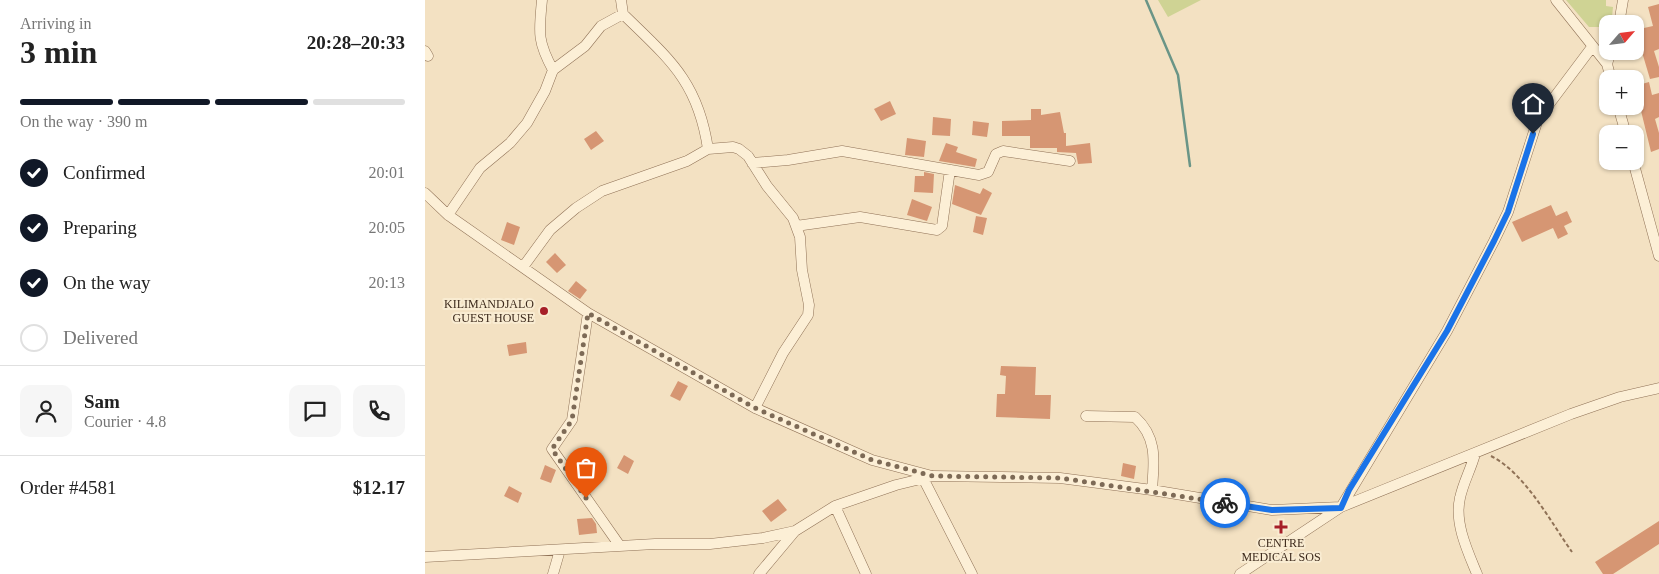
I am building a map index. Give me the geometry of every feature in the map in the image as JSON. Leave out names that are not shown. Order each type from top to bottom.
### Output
[{"type":"street","points":[[542,0],[539,35],[543,52],[553,70]]},
{"type":"street","points":[[621,0],[623,14],[680,72],[701,113],[708,149]]},
{"type":"street","points":[[1556,0],[1607,64],[1609,70]]},
{"type":"street","points":[[1620,15],[1623,0]]},
{"type":"street","points":[[448,215],[480,168],[510,142],[527,123],[545,91],[553,70],[585,46],[601,26],[623,14]]},
{"type":"street","points":[[1341,508],[1349,490],[1447,331],[1494,241],[1508,212],[1538,119],[1593,47]]},
{"type":"street","points":[[1607,64],[1608,60]]},
{"type":"street","points":[[523,267],[551,230],[591,197],[618,184],[687,160],[708,149],[733,147],[739,149],[752,163],[797,226],[800,237],[801,270],[810,310],[783,353],[755,408]]},
{"type":"street","points":[[752,163],[788,160],[842,151],[984,174],[987,172],[996,154],[1003,151],[1070,161]]},
{"type":"street","points":[[797,226],[860,217],[937,230],[942,226],[950,170]]},
{"type":"street","points":[[1635,170],[1659,256]]},
{"type":"street","points":[[425,193],[448,215],[588,313],[755,408],[872,460],[928,477],[1060,478],[1152,490],[1272,510],[1341,508]]},
{"type":"street","points":[[588,313],[572,420],[552,449],[620,546]]},
{"type":"street","points":[[1240,574],[1341,508],[1571,414],[1620,397],[1659,388]]},
{"type":"street","points":[[1086,416],[1135,417],[1142,423],[1154,450],[1152,490]]},
{"type":"street","points":[[1477,574],[1465,542],[1459,499],[1478,452]]},
{"type":"street","points":[[759,574],[795,531],[835,506],[928,477]]},
{"type":"street","points":[[928,477],[972,574]]},
{"type":"street","points":[[835,506],[867,574]]},
{"type":"street","points":[[425,557],[620,546],[735,542],[795,531]]},
{"type":"street","points":[[553,574],[561,550]]},
{"type":"path","points":[[1478,452],[1501,461],[1522,481],[1572,552]]},
{"type":"green space","points":[[1158,0],[1201,0],[1168,17]]},
{"type":"green space","points":[[1566,0],[1606,0],[1606,6],[1613,7],[1612,15],[1599,15],[1599,27],[1589,27]]},
{"type":"building","points":[[1659,4],[1659,49],[1654,51],[1659,67],[1659,77],[1650,79],[1644,59],[1644,28],[1653,26],[1648,7]]},
{"type":"building","points":[[1649,82],[1652,95],[1659,93],[1659,117],[1655,119],[1659,133],[1659,149],[1651,152],[1642,115],[1644,115],[1644,83]]},
{"type":"building","points":[[890,101],[896,114],[881,121],[874,109]]},
{"type":"building","points":[[1031,109],[1041,109],[1041,115],[1060,112],[1064,133],[1066,133],[1066,146],[1090,143],[1092,163],[1078,164],[1076,153],[1057,152],[1057,148],[1030,148],[1030,136],[1002,136],[1002,121],[1031,120]]},
{"type":"building","points":[[933,117],[951,119],[950,136],[932,135]]},
{"type":"building","points":[[973,121],[989,123],[987,137],[972,135]]},
{"type":"building","points":[[596,131],[604,141],[591,150],[584,139]]},
{"type":"building","points":[[907,138],[926,141],[924,157],[905,155]]},
{"type":"building","points":[[946,143],[958,147],[956,152],[977,159],[975,167],[939,161]]},
{"type":"building","points":[[924,172],[934,174],[933,193],[914,192],[915,176],[924,176]]},
{"type":"building","points":[[955,185],[980,194],[983,188],[992,193],[981,215],[952,204]]},
{"type":"building","points":[[912,199],[932,207],[927,221],[907,215]]},
{"type":"building","points":[[1551,205],[1556,216],[1567,211],[1572,222],[1564,226],[1568,234],[1558,239],[1553,228],[1522,242],[1512,222]]},
{"type":"building","points":[[976,216],[987,218],[983,235],[973,232]]},
{"type":"building","points":[[507,222],[520,227],[514,245],[501,240]]},
{"type":"building","points":[[555,253],[566,265],[557,273],[546,262]]},
{"type":"building","points":[[576,281],[587,290],[580,299],[568,291]]},
{"type":"building","points":[[526,342],[527,353],[509,356],[507,345]]},
{"type":"building","points":[[1001,366],[1036,367],[1035,395],[1051,395],[1050,419],[996,417],[997,394],[1005,394],[1006,376],[1000,375]]},
{"type":"building","points":[[678,381],[688,386],[680,401],[670,396]]},
{"type":"building","points":[[624,455],[634,461],[628,474],[617,468]]},
{"type":"building","points":[[1123,463],[1136,466],[1134,479],[1121,476]]},
{"type":"building","points":[[545,465],[556,470],[551,483],[540,479]]},
{"type":"building","points":[[509,486],[522,493],[518,503],[504,496]]},
{"type":"building","points":[[778,499],[787,510],[771,522],[762,511]]},
{"type":"building","points":[[592,518],[596,524],[597,533],[579,535],[577,519]]},
{"type":"building","points":[[1659,521],[1659,544],[1613,574],[1603,574],[1595,562]]},
{"type":"waterway","points":[[1146,0],[1178,75],[1190,166]]},
{"type":"way so far","points":[[586,498],[552,449],[572,420],[588,313],[671,358],[755,408],[872,460],[933,476],[1060,478],[1152,490],[1225,503]]},
{"type":"place","name":"KILIMANDJALO GUEST HOUSE","points":[[544,311]]},
{"type":"place","name":"CENTRE MEDICAL SOS","points":[[1281,527]]},
{"type":"route","points":[[1225,503],[1272,510],[1341,508],[1349,490],[1359,477],[1447,331],[1494,241],[1508,212],[1533,134]]}]
